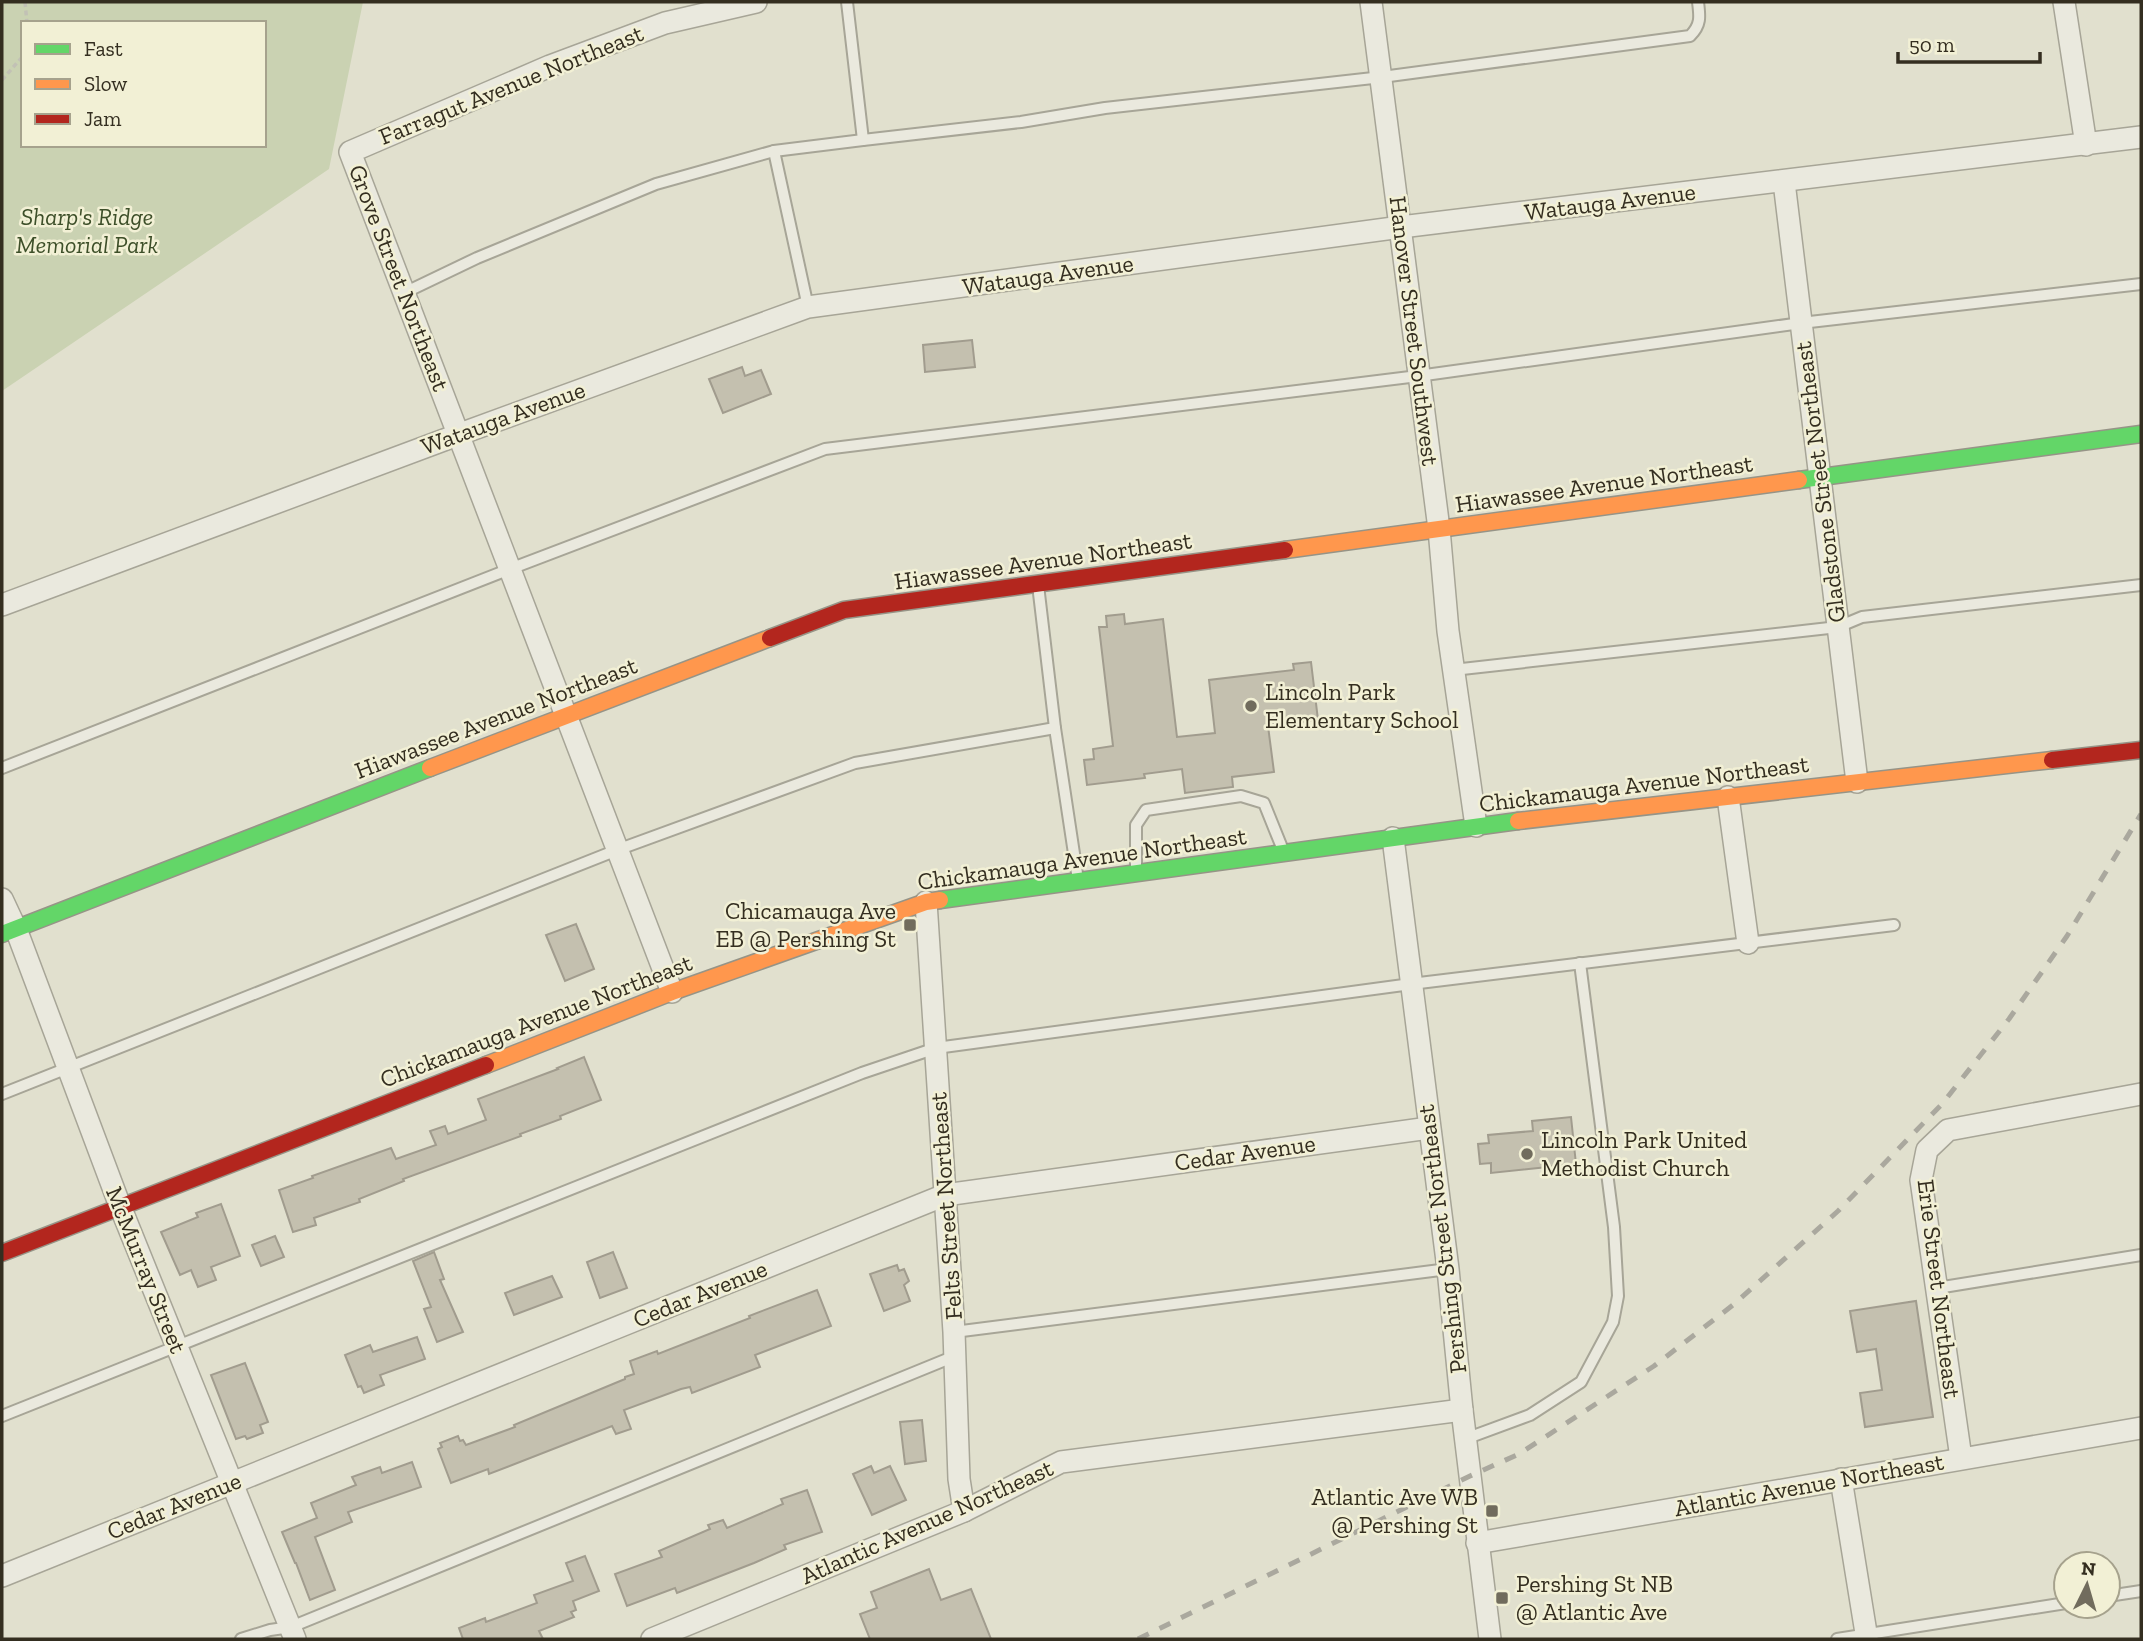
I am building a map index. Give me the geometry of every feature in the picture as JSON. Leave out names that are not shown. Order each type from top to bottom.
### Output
[{"type":"street","name":"Farragut Avenue Northeast","points":[[349,152],[550,66],[665,23],[756,2]]},
{"type":"street","name":"Hanover Street Southwest","points":[[1371,2],[1439,529],[1448,631],[1476,826]]},
{"type":"street","points":[[2064,2],[2086,145]]},
{"type":"street","name":"Watauga Avenue","points":[[2,605],[808,307],[1401,227],[2141,137]]},
{"type":"street","name":"Grove Street Northeast","points":[[349,152],[460,434],[564,716],[672,992]]},
{"type":"street","name":"Gladstone Street Northeast","points":[[1784,182],[1857,782]]},
{"type":"street","name":"Hiawassee Avenue Northeast","points":[[9,931],[844,610],[2141,434]]},
{"type":"street","name":"Chickamauga Avenue Northeast","points":[[2,1253],[672,992],[926,902],[1476,826],[2141,750]]},
{"type":"street","points":[[1728,797],[1748,943]]},
{"type":"street","name":"Pershing Street Northeast","points":[[1393,838],[1448,1269],[1465,1439],[1490,1639]]},
{"type":"street","name":"McMurray Street","points":[[2,899],[9,931],[67,1067],[120,1206],[293,1633]]},
{"type":"street","name":"Felts Street Northeast","points":[[926,902],[954,1332],[959,1479],[964,1511]]},
{"type":"street","name":"Erie Street Northeast","points":[[1961,1458],[1921,1180],[1927,1150],[1948,1130],[2141,1094]]},
{"type":"street","name":"Cedar Avenue","points":[[2,1576],[944,1195],[1429,1128]]},
{"type":"street","name":"Atlantic Avenue Northeast","points":[[652,1639],[964,1511],[1061,1462],[1462,1410]]},
{"type":"street","name":"Atlantic Avenue Northeast","points":[[1477,1543],[2141,1428]]},
{"type":"street","points":[[1841,1479],[1867,1637]]},
{"type":"lane","points":[[847,2],[863,140]]},
{"type":"lane","points":[[404,293],[477,258],[656,184],[774,151],[1021,122],[1105,108],[1382,77],[1690,36],[1697,29],[1700,16],[1698,2]]},
{"type":"lane","points":[[774,151],[808,307]]},
{"type":"lane","points":[[2,768],[825,449],[1418,376],[1801,323],[2141,284]]},
{"type":"lane","points":[[1038,585],[1055,728],[1078,880]]},
{"type":"lane","points":[[1453,670],[1838,627],[1862,617],[2141,585]]},
{"type":"lane","points":[[2,1094],[617,850],[855,763],[1055,728]]},
{"type":"lane","points":[[1136,872],[1136,825],[1146,810],[1241,796],[1264,803],[1284,853]]},
{"type":"lane","points":[[2,1416],[862,1073],[936,1048],[1411,984],[1894,925]]},
{"type":"lane","points":[[1465,1439],[1530,1415],[1581,1382],[1613,1322],[1618,1296],[1614,1227],[1580,963]]},
{"type":"lane","points":[[1937,1288],[2141,1255]]},
{"type":"lane","points":[[954,1332],[1448,1269]]},
{"type":"lane","points":[[241,1639],[270,1630],[293,1633],[955,1356]]},
{"type":"lane","points":[[2122,1594],[2141,1591]]},
{"type":"lane","points":[[1837,1639],[1867,1637],[2052,1605]]},
{"type":"path","points":[[25,2],[27,21]]},
{"type":"path","points":[[2,80],[21,58]]},
{"type":"green space","name":"Sharp's Ridge Memorial Park","points":[[2,2],[363,2],[329,169],[2,391]]},
{"type":"building","points":[[972,340],[975,367],[925,372],[923,345]]},
{"type":"building","points":[[742,367],[745,376],[761,370],[771,394],[723,413],[709,379]]},
{"type":"building","name":"Lincoln Park Elementary School","points":[[1124,614],[1125,624],[1163,619],[1177,737],[1215,733],[1209,680],[1294,670],[1293,664],[1311,662],[1318,720],[1268,726],[1274,772],[1232,777],[1233,787],[1185,793],[1182,769],[1144,774],[1145,778],[1087,785],[1084,760],[1094,759],[1093,749],[1113,746],[1099,627],[1107,627],[1106,616]]},
{"type":"building","points":[[576,924],[594,969],[565,981],[546,935]]},
{"type":"building","points":[[584,1057],[601,1100],[520,1134],[521,1136],[403,1179],[404,1181],[359,1199],[360,1202],[314,1218],[316,1225],[293,1232],[279,1190],[391,1148],[396,1159],[436,1145],[430,1131],[445,1126],[448,1134],[486,1120],[478,1099]]},
{"type":"building","name":"Lincoln Park United Methodist Church","points":[[1571,1117],[1576,1164],[1491,1173],[1491,1163],[1480,1164],[1478,1144],[1489,1143],[1488,1135],[1533,1131],[1532,1121]]},
{"type":"building","points":[[221,1204],[240,1256],[211,1267],[216,1280],[198,1287],[191,1270],[180,1275],[161,1232],[198,1217],[196,1213]]},
{"type":"building","points":[[275,1236],[284,1257],[261,1266],[252,1245]]},
{"type":"building","points":[[434,1252],[444,1279],[440,1280],[463,1332],[437,1342],[424,1309],[431,1307],[413,1261]]},
{"type":"building","points":[[613,1252],[627,1288],[600,1298],[587,1262]]},
{"type":"building","points":[[897,1265],[899,1271],[904,1269],[909,1281],[904,1285],[910,1301],[884,1311],[870,1274]]},
{"type":"building","points":[[552,1276],[562,1297],[514,1315],[505,1293]]},
{"type":"building","points":[[817,1290],[831,1326],[755,1355],[760,1367],[692,1393],[690,1387],[681,1389],[624,1410],[631,1429],[616,1434],[612,1426],[489,1474],[488,1469],[451,1483],[438,1449],[442,1447],[440,1443],[458,1436],[466,1445],[515,1427],[514,1425],[634,1374],[630,1361],[657,1351],[658,1354]]},
{"type":"building","points":[[1916,1301],[1933,1417],[1865,1427],[1860,1393],[1882,1390],[1876,1349],[1857,1352],[1850,1311]]},
{"type":"building","points":[[417,1337],[425,1359],[380,1375],[384,1385],[364,1393],[361,1386],[358,1387],[345,1355],[370,1345],[373,1352]]},
{"type":"building","points":[[245,1363],[268,1422],[260,1425],[263,1433],[247,1439],[245,1436],[236,1439],[211,1375]]},
{"type":"building","points":[[922,1420],[926,1461],[905,1464],[900,1422]]},
{"type":"building","points":[[412,1462],[421,1487],[348,1512],[352,1522],[315,1537],[335,1590],[310,1600],[282,1532],[317,1518],[311,1503],[356,1485],[352,1477],[380,1467],[382,1473]]},
{"type":"building","points":[[871,1466],[874,1473],[890,1466],[906,1500],[872,1515],[853,1474]]},
{"type":"building","points":[[807,1490],[822,1532],[784,1545],[786,1549],[677,1593],[675,1588],[627,1606],[615,1574],[662,1557],[659,1551],[710,1529],[708,1525],[723,1520],[727,1528],[783,1504],[781,1499]]},
{"type":"building","points":[[585,1556],[599,1591],[573,1601],[576,1610],[571,1612],[574,1617],[539,1631],[543,1639],[463,1639],[459,1628],[485,1618],[486,1622],[537,1603],[534,1595],[573,1581],[566,1563]]},
{"type":"building","points":[[929,1569],[941,1600],[971,1589],[991,1639],[870,1639],[860,1614],[877,1608],[871,1592]]},
{"type":"railway","points":[[1138,1639],[1519,1454],[1654,1366],[1733,1305],[1838,1211],[1942,1104],[2009,1019],[2067,936],[2141,814]]},
{"type":"traffic: fast","points":[[1799,480],[2141,434]]},
{"type":"traffic: fast","points":[[2,934],[430,768]]},
{"type":"traffic: fast","points":[[940,900],[1518,821]]},
{"type":"traffic: slow","points":[[1285,550],[1799,480]]},
{"type":"traffic: slow","points":[[430,768],[770,638]]},
{"type":"traffic: slow","points":[[1518,821],[2052,760]]},
{"type":"traffic: slow","points":[[486,1065],[672,992],[926,902],[940,900]]},
{"type":"traffic: jam","points":[[770,638],[844,610],[1285,550]]},
{"type":"traffic: jam","points":[[2052,760],[2141,750]]},
{"type":"traffic: jam","points":[[2,1253],[486,1065]]},
{"type":"place","name":"Lincoln Park Elementary School","points":[[1251,706]]},
{"type":"place","name":"Chicamauga Ave EB @ Pershing St","points":[[910,925]]},
{"type":"place","name":"Lincoln Park United Methodist Church","points":[[1527,1154]]},
{"type":"place","name":"Atlantic Ave WB @ Pershing St","points":[[1492,1511]]},
{"type":"place","name":"Pershing St NB @ Atlantic Ave","points":[[1502,1598]]}]
